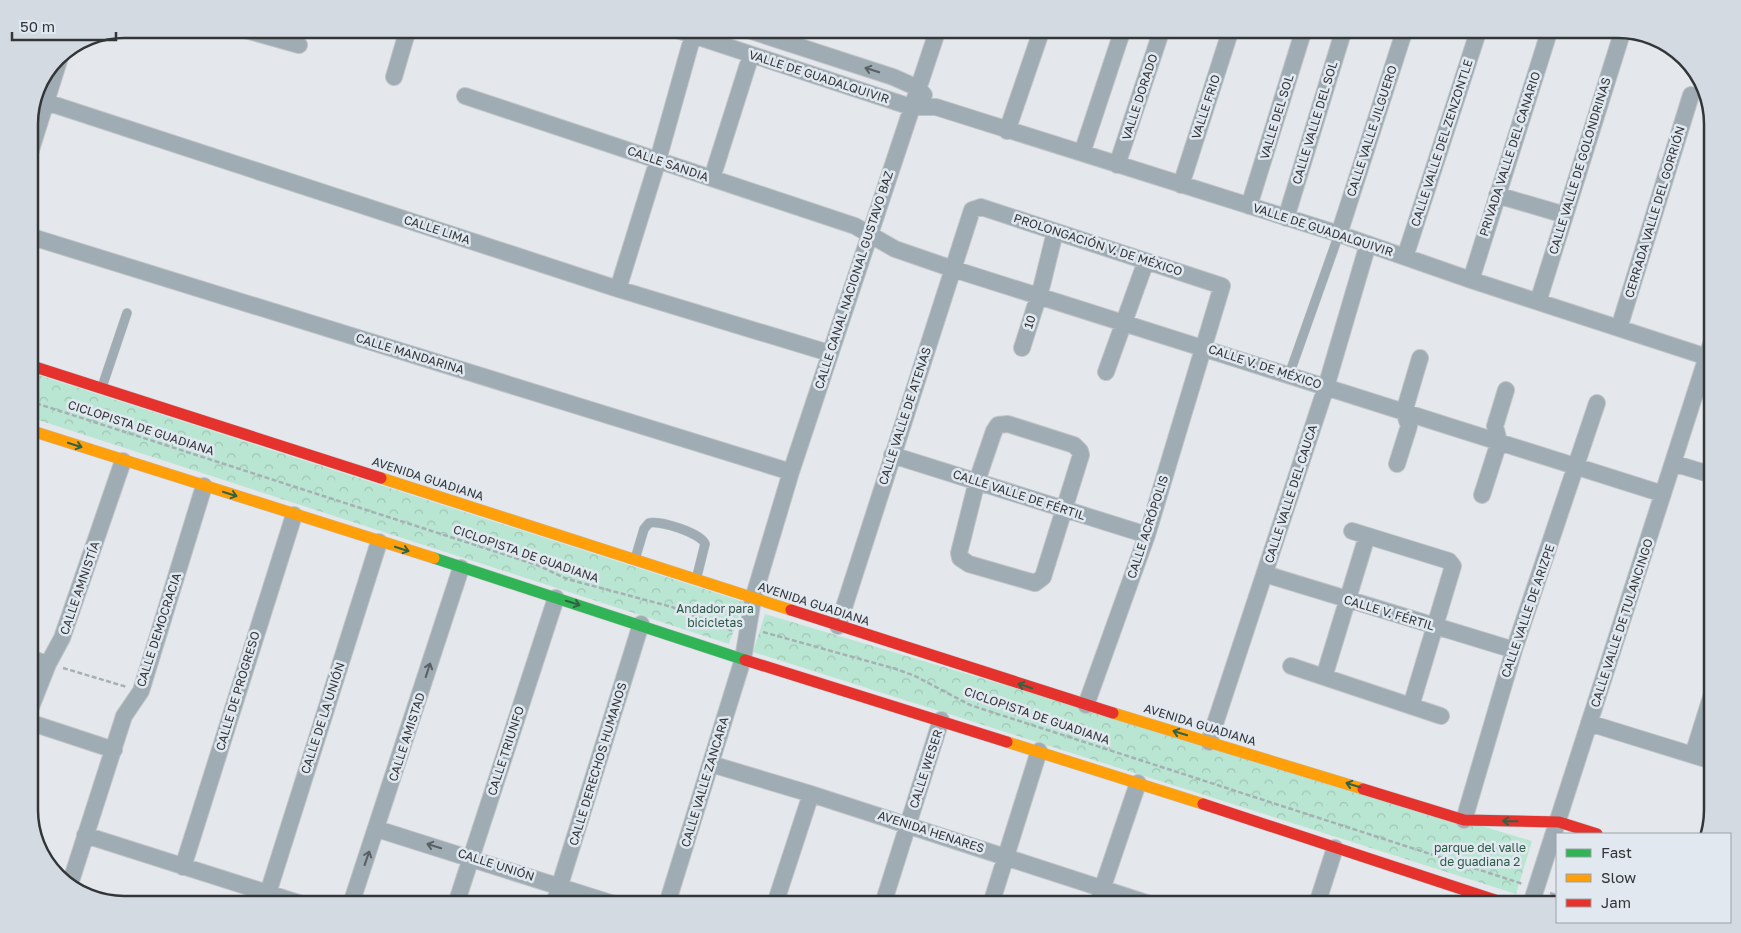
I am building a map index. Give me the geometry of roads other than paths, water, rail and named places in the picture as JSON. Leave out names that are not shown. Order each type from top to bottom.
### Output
[{"type":"street","points":[[276,38],[299,44]]},
{"type":"street","points":[[394,77],[405,38]]},
{"type":"street","points":[[618,289],[658,160],[692,38]]},
{"type":"street","name":"VALLE DE GUADALQUIVIR","points":[[702,38],[911,107],[936,108],[1340,234],[1471,280],[1619,328],[1703,347]]},
{"type":"street","name":"VALLE DE GUADALQUIVIR","points":[[773,38],[893,77],[918,88],[936,108]]},
{"type":"street","name":"CALLE CANAL NACIONAL GUSTAVO BAZ","points":[[753,599],[791,472],[935,38]]},
{"type":"street","points":[[1007,131],[1039,38]]},
{"type":"street","points":[[1082,153],[1120,38]]},
{"type":"street","name":"VALLE DORADO","points":[[1118,165],[1159,38]]},
{"type":"street","name":"VALLE FRIO","points":[[1181,185],[1228,38]]},
{"type":"street","name":"VALLE DEL SOL","points":[[1249,206],[1301,38]]},
{"type":"street","name":"CALLE VALLE DEL SOL","points":[[1286,218],[1341,38]]},
{"type":"street","name":"CALLE VALLE JILGUERO","points":[[1340,234],[1402,38]]},
{"type":"street","name":"CALLE VALLE DEL ZENZONTLE","points":[[1405,257],[1477,38]]},
{"type":"street","name":"PRIVADA VALLE DEL CANARIO","points":[[1471,280],[1547,38]]},
{"type":"street","name":"CALLE VALLE DE GOLONDRINAS","points":[[1538,302],[1620,38]]},
{"type":"street","points":[[712,178],[751,55]]},
{"type":"street","points":[[38,127],[55,72]]},
{"type":"street","name":"CERRADA VALLE DEL GORRIÓN","points":[[1619,328],[1691,95]]},
{"type":"street","name":"CALLE SANDIA","points":[[465,96],[855,226],[870,235]]},
{"type":"street","name":"CALLE LIMA","points":[[46,102],[618,289],[830,353]]},
{"type":"street","points":[[1498,196],[1565,215]]},
{"type":"street","name":"PROLONGACIÓN V. DE MÉXICO","points":[[974,208],[981,207],[1222,286]]},
{"type":"street","name":"CALLE VALLE DE ATENAS","points":[[838,626],[892,455],[974,208]]},
{"type":"street","name":"10","points":[[1022,348],[1055,232]]},
{"type":"street","name":"CALLE V. DE MÉXICO","points":[[870,235],[895,249],[953,269],[1663,494]]},
{"type":"street","name":"CALLE MANDARINA","points":[[38,239],[791,472]]},
{"type":"street","name":"CALLE VALLE DEL CAUCA","points":[[1209,742],[1326,387],[1368,244]]},
{"type":"street","points":[[1106,372],[1146,261]]},
{"type":"street","name":"CALLE ACRÓPOLIS","points":[[1086,705],[1147,534],[1222,286]]},
{"type":"street","points":[[1397,464],[1409,426],[1404,412],[1420,358]]},
{"type":"street","name":"AVENIDA GUADIANA","points":[[38,367],[634,561],[1086,705],[1464,820],[1559,822],[1594,833]]},
{"type":"street","name":"CALLE VALLE DE TULANCINGO","points":[[1534,896],[1559,822],[1589,723],[1703,369]]},
{"type":"street","points":[[1482,495],[1499,442],[1495,426],[1506,390]]},
{"type":"street","name":"CALLE VALLE DE ARIZPE","points":[[1464,820],[1514,650],[1578,467],[1597,403]]},
{"type":"street","points":[[1008,424],[1074,446],[1080,451],[1080,460],[1065,510],[1043,577],[1039,581],[1022,580],[969,564],[960,558],[958,548],[977,481],[994,431],[998,425],[1008,424]]},
{"type":"street","points":[[38,434],[641,624],[743,659],[1039,751],[1482,896]]},
{"type":"street","name":"CALLE VALLE DE FÉRTIL","points":[[892,455],[1147,534]]},
{"type":"street","name":"CALLE AMNISTÍA","points":[[38,689],[48,664],[62,638],[123,461]]},
{"type":"street","points":[[1673,463],[1704,472]]},
{"type":"street","name":"CALLE DEMOCRACIA","points":[[72,878],[124,716],[141,692],[204,486]]},
{"type":"street","name":"CALLE DE PROGRESO","points":[[183,867],[294,515]]},
{"type":"street","points":[[1324,676],[1346,599],[1359,534],[1449,561],[1453,566],[1411,706]]},
{"type":"street","name":"CALLE DE LA UNIÓN","points":[[268,893],[379,542]]},
{"type":"street","name":"CALLE AMISTAD","points":[[354,896],[461,568]]},
{"type":"street","name":"CALLE V. FÉRTIL","points":[[1265,574],[1514,650]]},
{"type":"street","name":"CALLE TRIUNFO","points":[[459,896],[556,598]]},
{"type":"street","name":"CALLE VALLE ZANCARA","points":[[670,896],[743,659],[753,599]]},
{"type":"street","name":"CALLE DERECHOS HUMANOS","points":[[557,896],[641,624]]},
{"type":"street","points":[[38,661],[48,664]]},
{"type":"street","points":[[1292,666],[1441,716]]},
{"type":"street","name":"CALLE WESER","points":[[885,896],[941,720]]},
{"type":"street","points":[[1693,755],[1704,720]]},
{"type":"street","points":[[1589,723],[1704,758]]},
{"type":"street","points":[[38,725],[114,750]]},
{"type":"street","points":[[994,896],[1039,751]]},
{"type":"street","name":"AVENIDA HENARES","points":[[711,764],[1006,857],[1098,896]]},
{"type":"street","points":[[1100,896],[1138,783]]},
{"type":"street","points":[[778,896],[811,794]]},
{"type":"street","name":"CALLE UNIÓN","points":[[377,828],[590,896]]},
{"type":"street","points":[[85,835],[277,896]]},
{"type":"street","points":[[1320,896],[1335,848]]},
{"type":"lane","points":[[1289,375],[1340,234]]},
{"type":"lane","points":[[102,388],[127,313]]},
{"type":"lane","points":[[634,561],[646,525],[657,522],[698,535],[704,540],[704,548],[696,580]]},
{"type":"park label","name":"Andador para bicicletas","points":[[715,616]]},
{"type":"park label","name":"parque del valle de guadiana 2","points":[[1480,855]]}]
